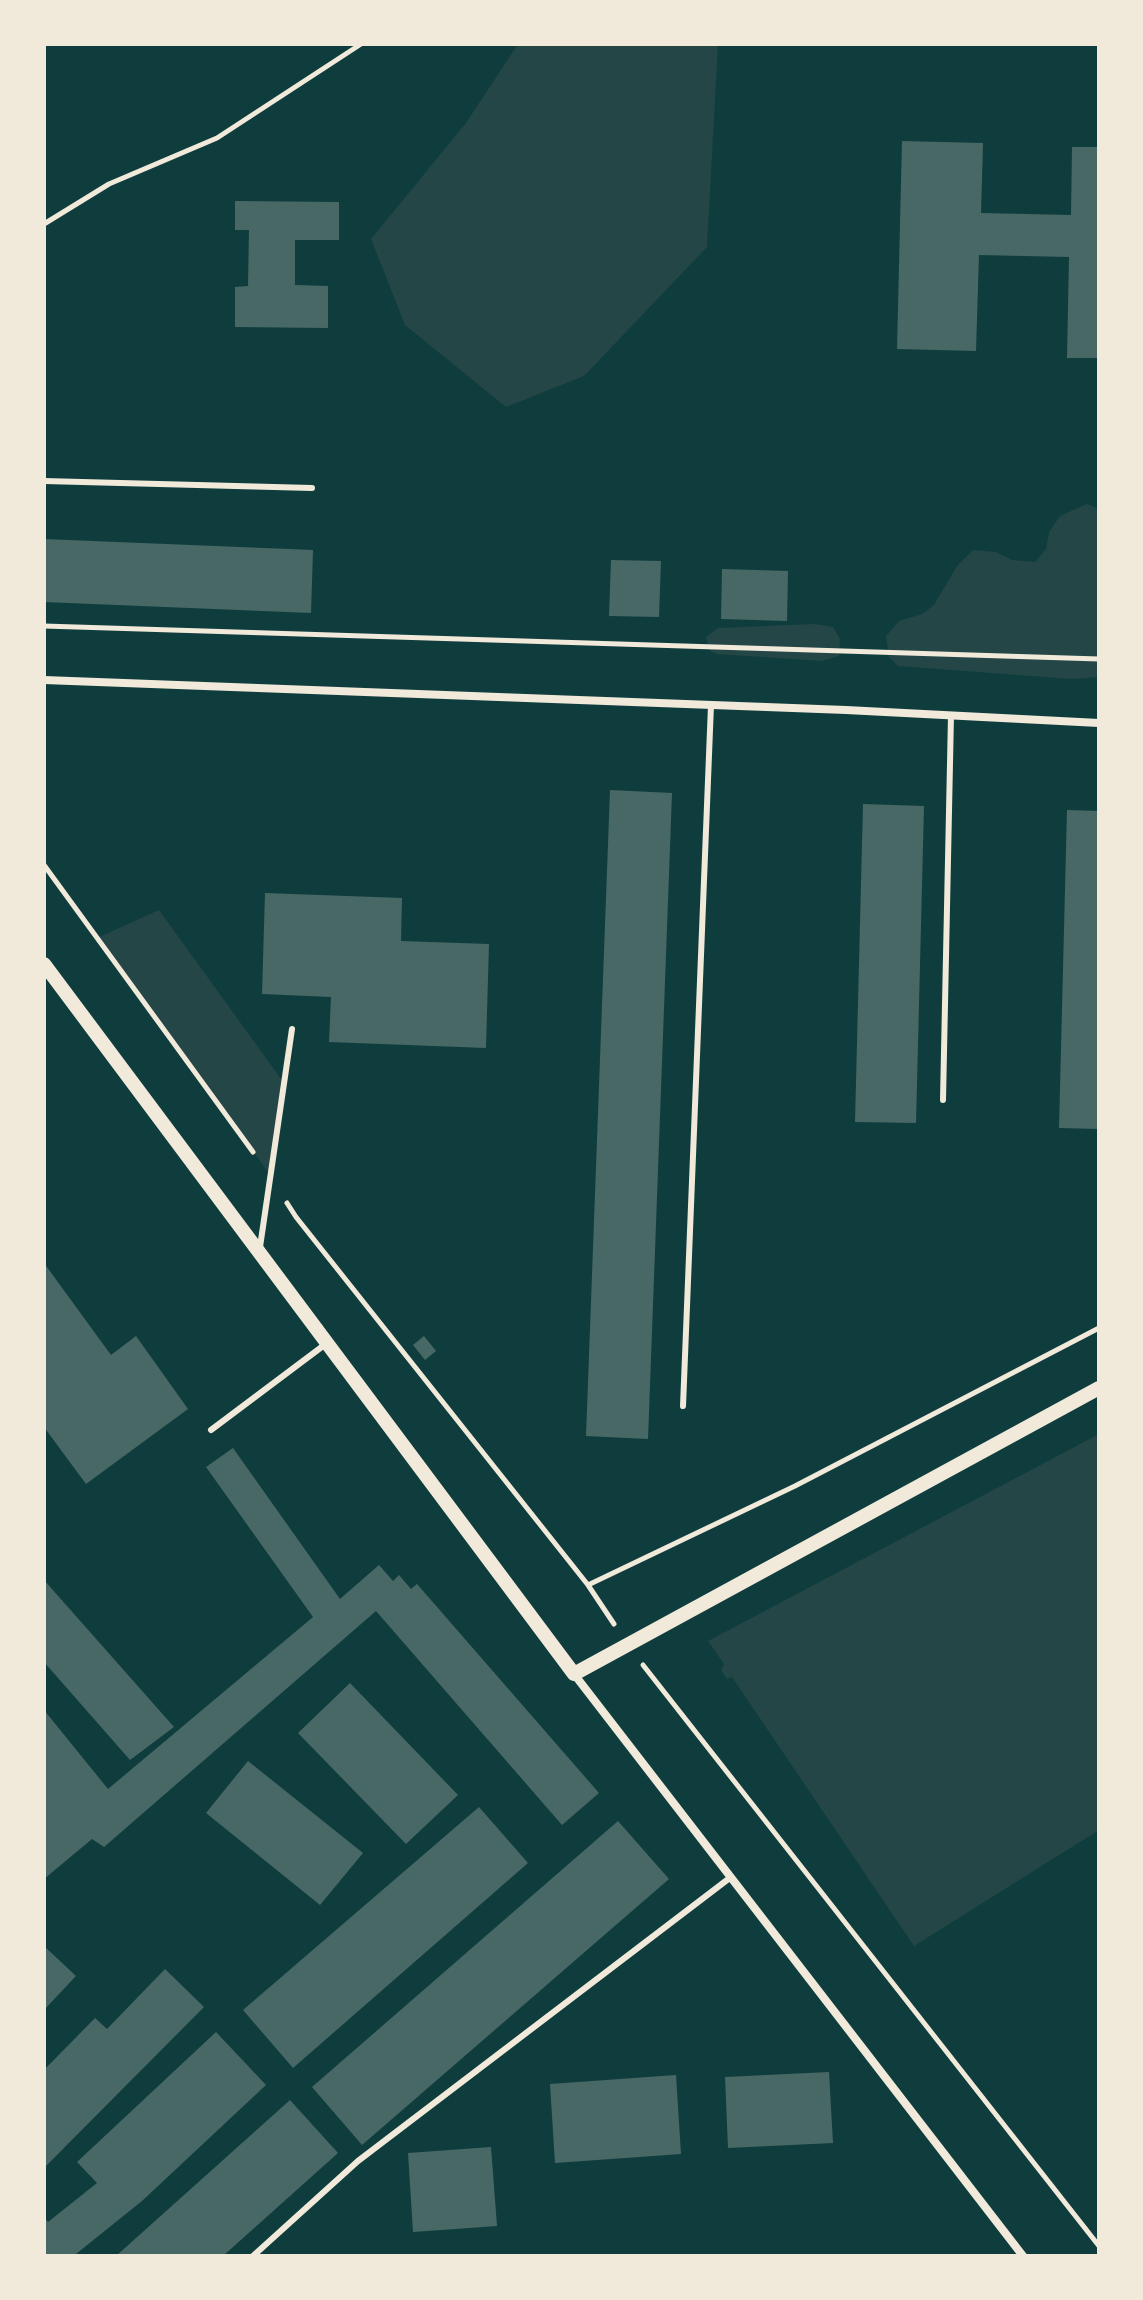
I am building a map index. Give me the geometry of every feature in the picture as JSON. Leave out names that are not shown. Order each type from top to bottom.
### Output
[{"type":"street","points":[[44,680],[1099,723]]},
{"type":"street","points":[[44,964],[574,1674],[1023,2256]]},
{"type":"street","points":[[574,1674],[1099,1388]]},
{"type":"lane","points":[[44,481],[312,488]]},
{"type":"lane","points":[[683,1406],[711,705]]},
{"type":"lane","points":[[943,1100],[951,715]]},
{"type":"lane","points":[[259,1250],[292,1029]]},
{"type":"lane","points":[[211,1430],[327,1343]]},
{"type":"lane","points":[[253,2256],[358,2161],[731,1877]]},
{"type":"path","points":[[44,224],[109,184],[217,138],[361,44]]},
{"type":"path","points":[[44,626],[1099,659]]},
{"type":"path","points":[[44,865],[271,1176],[296,1217],[588,1585],[628,1645],[1099,2246]]},
{"type":"path","points":[[588,1585],[795,1486],[1099,1328]]},
{"type":"shaded area","points":[[518,44],[718,44],[707,247],[584,376],[506,407],[405,325],[371,239],[466,123]]},
{"type":"shaded area","points":[[1087,504],[1099,509],[1099,677],[1071,679],[898,666],[889,657],[886,636],[899,621],[922,614],[934,605],[957,566],[973,550],[996,552],[1012,560],[1035,562],[1046,549],[1049,532],[1060,516]]},
{"type":"shaded area","points":[[815,624],[833,627],[840,639],[839,656],[822,661],[717,654],[710,651],[706,637],[718,628]]},
{"type":"shaded area","points":[[159,910],[284,1083],[271,1176],[97,938]]},
{"type":"shaded area","points":[[1099,1434],[1099,1830],[914,1946],[732,1677],[727,1679],[721,1670],[724,1664],[708,1641]]},
{"type":"building","points":[[902,141],[983,143],[981,213],[1071,215],[1072,147],[1099,147],[1099,358],[1067,358],[1069,257],[979,255],[976,351],[897,349]]},
{"type":"building","points":[[235,201],[339,202],[339,240],[295,240],[295,285],[328,286],[328,328],[235,327],[235,287],[248,286],[249,230],[235,230]]},
{"type":"building","points":[[44,539],[313,550],[311,613],[44,602]]},
{"type":"building","points":[[611,560],[661,561],[659,617],[609,616]]},
{"type":"building","points":[[722,569],[788,571],[787,621],[721,619]]},
{"type":"building","points":[[610,790],[672,793],[648,1439],[586,1436]]},
{"type":"building","points":[[863,804],[924,806],[916,1123],[855,1122]]},
{"type":"building","points":[[1067,810],[1099,811],[1099,1129],[1059,1128]]},
{"type":"building","points":[[265,893],[402,898],[401,941],[489,944],[486,1048],[329,1042],[331,997],[262,994]]},
{"type":"building","points":[[44,1263],[111,1355],[136,1336],[188,1409],[86,1484],[44,1427]]},
{"type":"building","points":[[424,1336],[436,1351],[425,1360],[413,1345]]},
{"type":"building","points":[[233,1448],[340,1599],[379,1565],[393,1581],[399,1575],[411,1589],[417,1584],[599,1793],[562,1825],[376,1611],[104,1847],[92,1839],[44,1879],[44,1710],[108,1789],[313,1617],[206,1467]]},
{"type":"building","points":[[44,1580],[174,1727],[130,1760],[44,1662]]},
{"type":"building","points":[[350,1683],[458,1795],[406,1844],[298,1733]]},
{"type":"building","points":[[248,1761],[363,1853],[320,1905],[206,1813]]},
{"type":"building","points":[[479,1807],[528,1863],[293,2068],[243,2010]]},
{"type":"building","points":[[618,1821],[669,1879],[362,2145],[312,2087]]},
{"type":"building","points":[[44,1946],[76,1976],[44,2010]]},
{"type":"building","points":[[165,1969],[204,2007],[44,2168],[44,2070],[95,2018],[107,2029]]},
{"type":"building","points":[[216,2032],[266,2085],[142,2201],[76,2254],[78,2256],[44,2256],[44,2217],[48,2222],[97,2183],[77,2162]]},
{"type":"building","points":[[829,2072],[833,2143],[728,2148],[725,2077]]},
{"type":"building","points":[[676,2075],[681,2154],[555,2163],[550,2084]]},
{"type":"building","points":[[290,2100],[338,2153],[223,2256],[116,2256]]},
{"type":"building","points":[[491,2147],[497,2226],[413,2232],[408,2153]]}]
